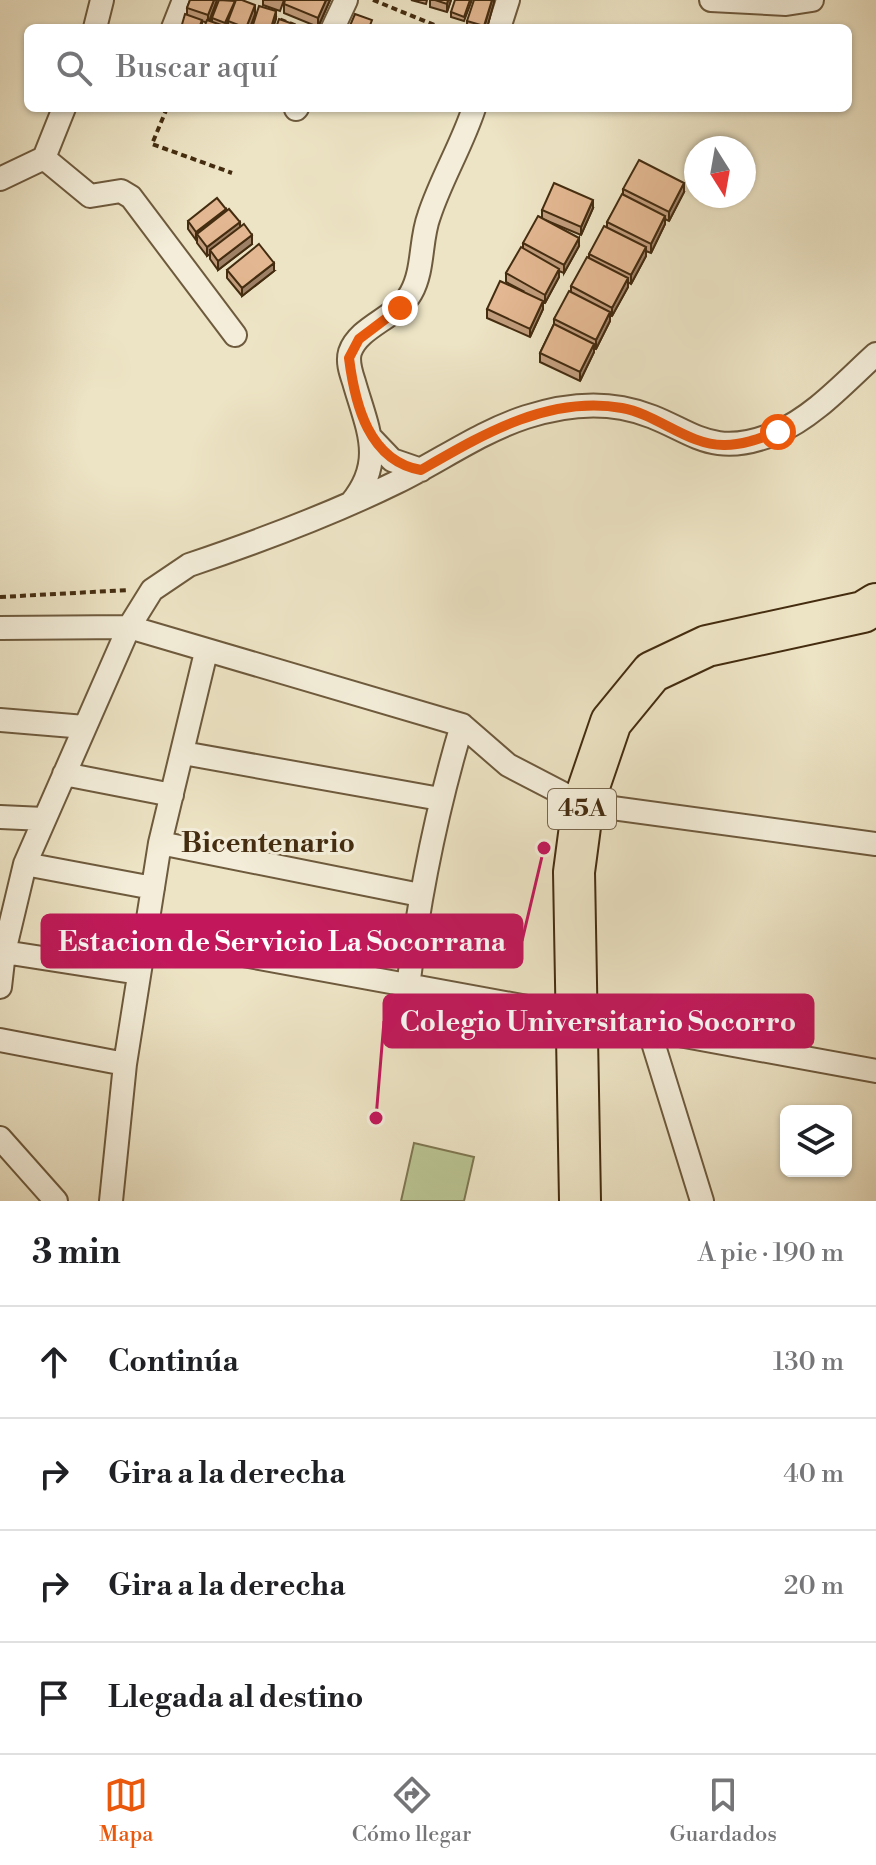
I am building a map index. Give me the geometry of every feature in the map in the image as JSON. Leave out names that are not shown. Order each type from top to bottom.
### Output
[{"type":"highway","name":"45A","points":[[580,1201],[574,872],[583,804],[611,722],[652,672],[707,646],[863,612],[876,604]]},
{"type":"street","points":[[96,24],[102,0]]},
{"type":"street","points":[[175,24],[184,0]]},
{"type":"street","points":[[335,24],[346,0]]},
{"type":"street","points":[[500,24],[508,0]]},
{"type":"street","points":[[711,0],[786,4],[812,0]]},
{"type":"street","points":[[0,179],[44,158],[62,112]]},
{"type":"street","points":[[348,506],[370,475],[371,438],[350,368],[349,353],[359,339],[400,308],[416,283],[428,218],[472,112]]},
{"type":"street","points":[[44,158],[90,196],[121,191],[131,197],[235,335]]},
{"type":"street","points":[[0,987],[4,952],[25,864],[129,627],[152,590],[189,565],[348,506],[421,470],[483,434],[525,418],[582,406],[621,408],[704,442],[741,444],[778,432],[813,409],[876,354]]},
{"type":"street","points":[[371,438],[392,460],[421,470]]},
{"type":"street","points":[[0,628],[129,627],[462,725],[508,765],[583,804],[876,844]]},
{"type":"street","points":[[111,1201],[125,1064],[160,843],[206,652]]},
{"type":"street","points":[[0,720],[85,727]]},
{"type":"street","points":[[408,987],[420,895],[440,799],[462,725]]},
{"type":"street","points":[[183,753],[440,799]]},
{"type":"street","points":[[64,774],[172,795]]},
{"type":"street","points":[[0,817],[44,819]]},
{"type":"street","points":[[160,843],[420,895]]},
{"type":"street","points":[[25,864],[153,888]]},
{"type":"street","points":[[145,937],[650,1033],[876,1071]]},
{"type":"street","points":[[4,952],[139,973]]},
{"type":"street","points":[[650,1033],[702,1201]]},
{"type":"street","points":[[0,1040],[125,1064]]},
{"type":"street","points":[[0,1138],[56,1201]]},
{"type":"path","points":[[373,0],[432,24]]},
{"type":"path","points":[[260,11],[292,24]]},
{"type":"path","points":[[165,112],[152,144],[232,173]]},
{"type":"path","points":[[0,597],[152,590]]},
{"type":"green space","points":[[414,1143],[474,1157],[464,1201],[401,1201]]},
{"type":"building","points":[[190,0],[214,0],[208,15],[187,8]]},
{"type":"building","points":[[219,0],[235,1],[225,23],[212,18]]},
{"type":"building","points":[[236,0],[255,5],[248,24],[228,21]]},
{"type":"building","points":[[285,0],[326,0],[318,18],[284,4]]},
{"type":"building","points":[[455,0],[470,0],[464,17],[451,12]]},
{"type":"building","points":[[474,0],[492,0],[485,24],[467,21]]},
{"type":"building","points":[[259,6],[276,11],[272,24],[253,24]]},
{"type":"building","points":[[185,14],[202,20],[200,24],[182,24]]},
{"type":"building","points":[[355,14],[372,20],[370,24],[351,24]]},
{"type":"building","points":[[639,160],[684,183],[669,212],[623,189]]},
{"type":"building","points":[[554,183],[593,200],[581,227],[542,210]]},
{"type":"building","points":[[622,194],[665,216],[651,244],[607,222]]},
{"type":"building","points":[[217,198],[226,209],[196,232],[188,221]]},
{"type":"building","points":[[229,209],[240,222],[207,247],[197,234]]},
{"type":"building","points":[[538,216],[579,238],[564,265],[523,243]]},
{"type":"building","points":[[244,224],[252,235],[218,261],[210,250]]},
{"type":"building","points":[[604,226],[646,247],[631,275],[589,254]]},
{"type":"building","points":[[259,244],[274,263],[242,288],[227,270]]},
{"type":"building","points":[[521,247],[559,269],[545,295],[506,273]]},
{"type":"building","points":[[587,257],[628,278],[612,308],[571,286]]},
{"type":"building","points":[[500,281],[543,301],[530,329],[487,309]]},
{"type":"building","points":[[569,291],[610,312],[596,340],[554,319]]},
{"type":"building","points":[[554,324],[594,344],[580,372],[540,353]]},
{"type":"place","name":"Estacion de Servicio La Socorrana","points":[[544,848]]},
{"type":"place","name":"Colegio Universitario Socorro","points":[[376,1118]]},
{"type":"district","name":"Bicentenario","points":[[268,843]]},
{"type":"route","points":[[400,308],[359,339],[349,358],[371,438],[392,460],[406,468],[421,470],[483,434],[525,418],[555,409],[582,406],[621,408],[641,413],[704,442],[722,445],[741,444],[778,432]]}]
